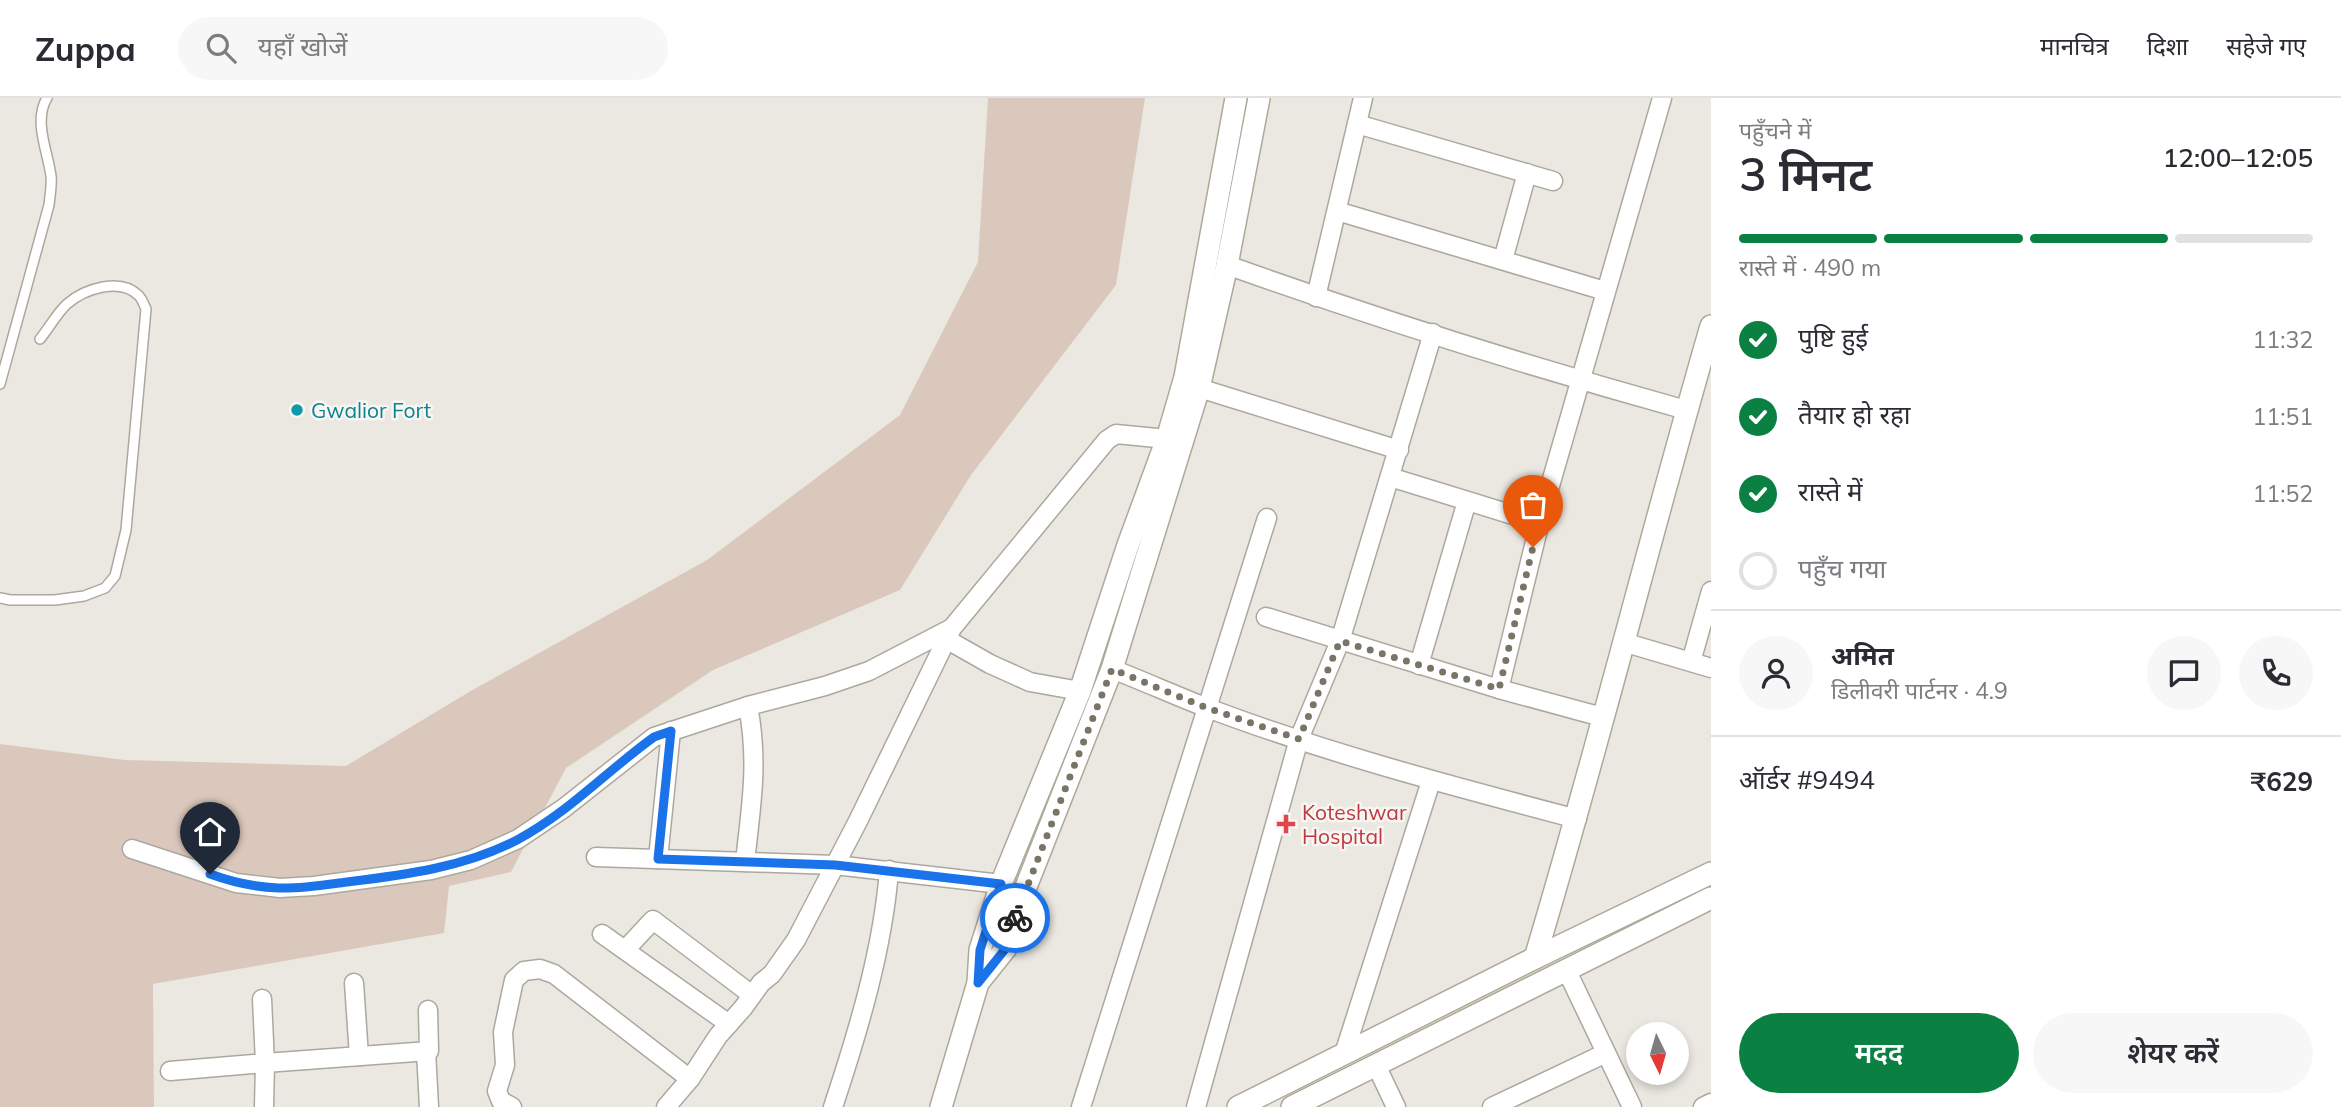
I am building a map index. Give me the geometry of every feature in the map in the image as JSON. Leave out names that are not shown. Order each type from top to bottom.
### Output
[{"type":"street","points":[[941,1107],[978,983],[980,950],[1001,884],[1080,691],[1128,545],[1167,439],[1185,377],[1236,98]]},
{"type":"street","points":[[978,983],[1006,948],[1021,897],[1112,669],[1199,388],[1227,265],[1259,98]]},
{"type":"street","points":[[1316,297],[1363,98]]},
{"type":"street","points":[[1499,689],[1539,523],[1662,98]]},
{"type":"street","points":[[1357,124],[1553,181]]},
{"type":"street","points":[[1503,261],[1527,173]]},
{"type":"street","points":[[1337,211],[1605,291]]},
{"type":"street","points":[[1227,265],[1316,297],[1580,381],[1686,410]]},
{"type":"street","points":[[1535,958],[1577,820],[1602,717],[1686,410],[1704,377],[1711,326]]},
{"type":"street","points":[[1196,1107],[1299,739],[1340,641],[1433,333]]},
{"type":"street","points":[[1199,388],[1399,450]]},
{"type":"street","points":[[666,1107],[690,1079],[718,1036],[761,983],[772,974],[796,940],[949,634],[1107,440],[1116,434],[1167,439]]},
{"type":"street","points":[[1390,477],[1539,523]]},
{"type":"street","points":[[1419,665],[1467,501]]},
{"type":"street","points":[[1081,1107],[1267,518]]},
{"type":"street","points":[[1691,663],[1711,591]]},
{"type":"street","points":[[1266,617],[1499,689],[1602,717]]},
{"type":"street","points":[[949,634],[990,664],[1030,682],[1080,691]]},
{"type":"street","points":[[132,849],[236,883],[280,888],[431,870],[471,860],[519,839],[565,807],[654,737],[869,671],[949,634]]},
{"type":"street","points":[[1623,642],[1711,668]]},
{"type":"street","points":[[1112,669],[1207,708],[1299,739],[1431,780],[1577,820]]},
{"type":"street","points":[[745,862],[755,762],[754,736],[748,706]]},
{"type":"street","points":[[658,859],[671,731]]},
{"type":"street","points":[[1344,1054],[1431,780]]},
{"type":"street","points":[[596,857],[835,865],[1001,884]]},
{"type":"street","points":[[834,1107],[855,1042],[887,903],[889,870]]},
{"type":"street","points":[[1238,1107],[1711,873]]},
{"type":"street","points":[[1292,1107],[1711,898]]},
{"type":"street","points":[[625,950],[653,920],[752,995]]},
{"type":"street","points":[[602,934],[729,1024]]},
{"type":"street","points":[[512,1107],[501,1101],[498,1091],[505,1065],[503,1032],[514,980],[524,971],[540,969],[554,974],[690,1079]]},
{"type":"street","points":[[1566,969],[1632,1107]]},
{"type":"street","points":[[354,983],[359,1056]]},
{"type":"street","points":[[262,999],[264,1107]]},
{"type":"street","points":[[170,1071],[429,1051],[428,1010]]},
{"type":"street","points":[[426,1051],[429,1107]]},
{"type":"street","points":[[1492,1107],[1606,1053]]},
{"type":"street","points":[[1376,1065],[1396,1107]]},
{"type":"lane","points":[[0,384],[49,205],[52,179],[41,126],[47,98]]},
{"type":"lane","points":[[0,598],[55,600],[85,596],[105,588],[116,576],[126,530],[146,309],[140,296],[127,288],[107,286],[83,294],[67,304],[40,339]]},
{"type":"shaded area","points":[[988,98],[1145,98],[1116,285],[971,475],[900,590],[713,670],[566,768],[511,872],[449,886],[444,933],[153,984],[154,1107],[0,1107],[0,744],[125,760],[346,766],[469,692],[707,560],[900,415],[978,262]]},
{"type":"way so far","points":[[1015,918],[1112,669],[1207,708],[1299,739],[1340,641],[1499,689],[1533,547]]},
{"type":"place","name":"Gwalior Fort","points":[[297,410]]},
{"type":"place","name":"Koteshwar Hospital","points":[[1286,824]]},
{"type":"route","points":[[210,874],[236,883],[280,888],[363,880],[431,870],[471,860],[519,839],[565,807],[654,737],[671,731],[658,859],[835,865],[1001,884],[980,950],[978,983],[1006,948],[1015,918]]}]
